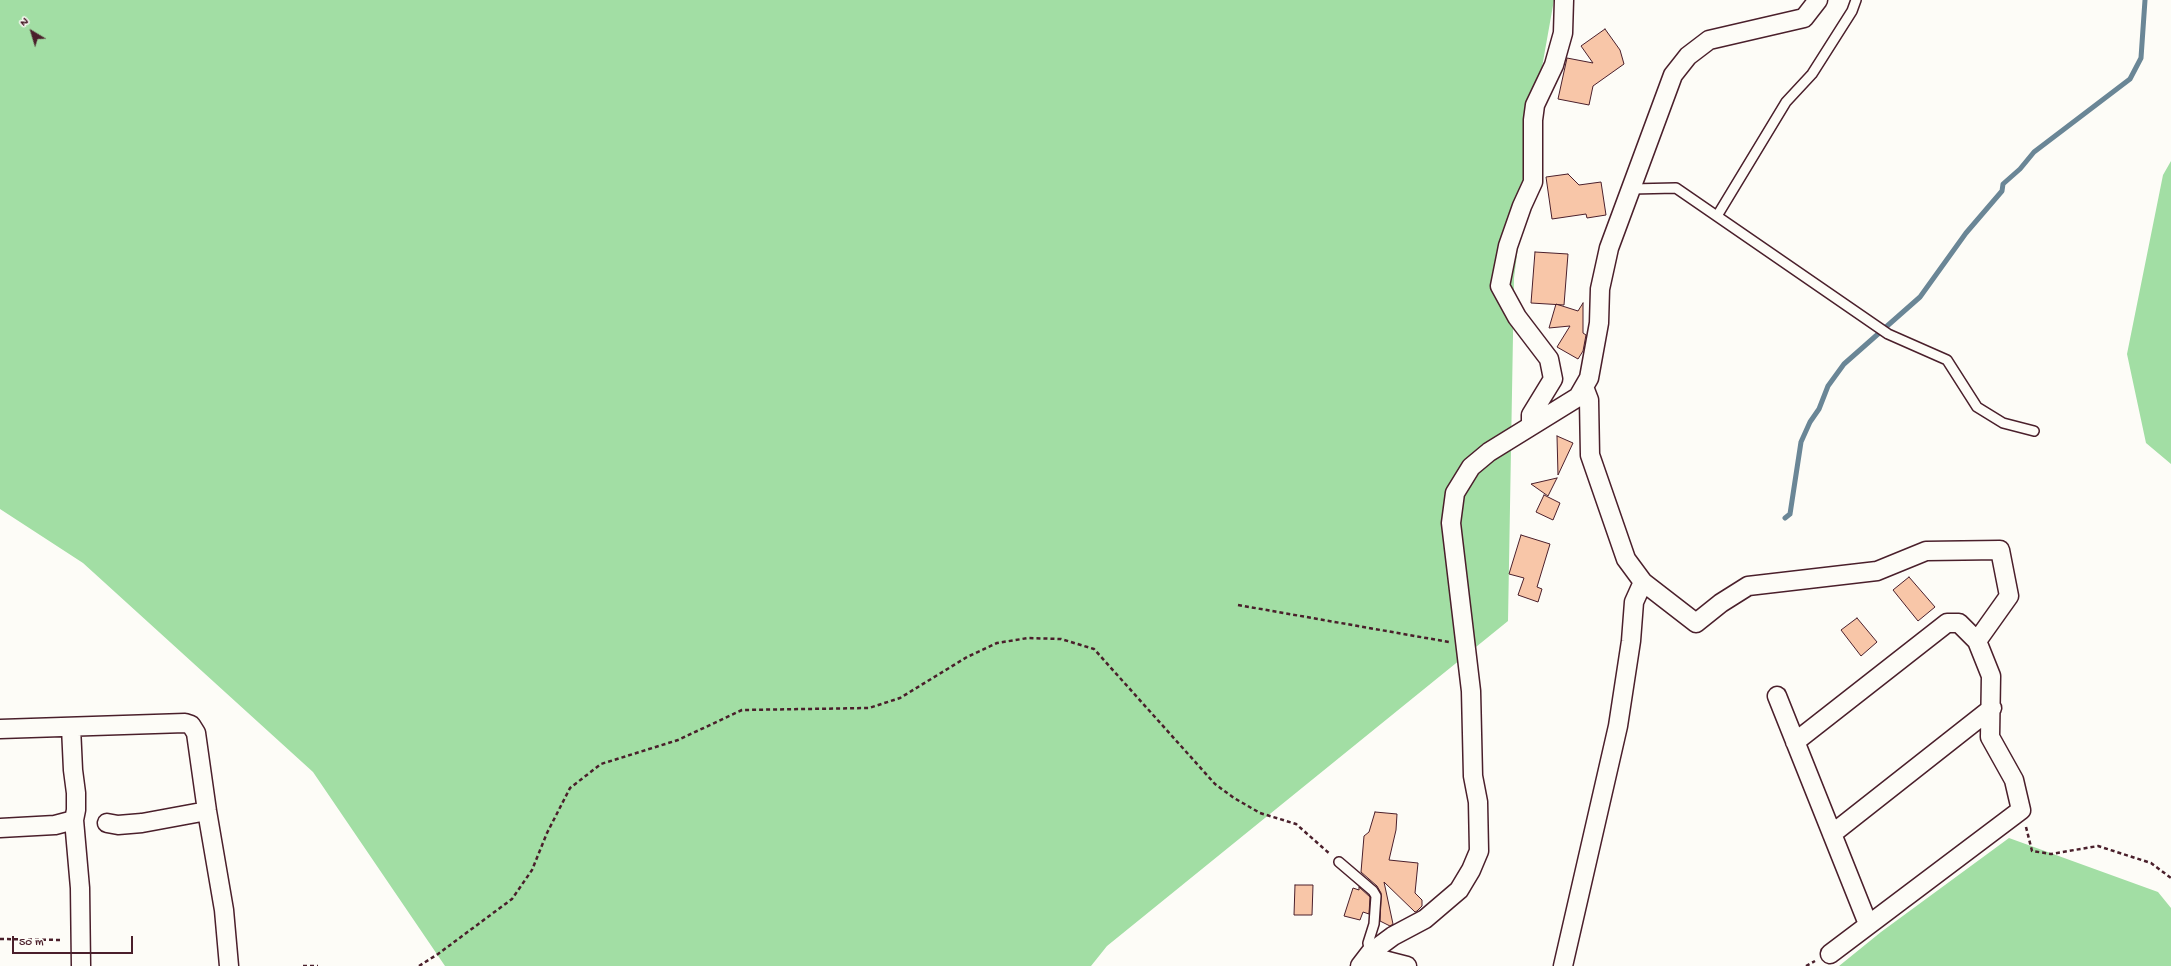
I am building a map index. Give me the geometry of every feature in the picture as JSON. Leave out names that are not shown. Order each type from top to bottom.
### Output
[{"type":"street","points":[[1531,426],[1531,415],[1553,379],[1549,359],[1517,317],[1500,286],[1508,246],[1522,206],[1533,182],[1533,120],[1535,105],[1554,65],[1563,33],[1564,0]]},
{"type":"street","points":[[1366,959],[1393,936],[1425,919],[1459,890],[1471,870],[1479,851],[1479,825],[1472,754],[1471,691],[1450,523],[1455,493],[1471,467],[1489,452],[1578,397],[1590,378],[1599,323],[1600,289],[1609,248],[1673,75],[1688,56],[1709,40],[1804,18],[1818,0]]},
{"type":"street","points":[[1584,387],[1589,400],[1590,455],[1626,560],[1643,582],[1696,623],[1721,603],[1748,586],[1877,571],[1926,551],[2000,550],[2009,596],[1977,641]]},
{"type":"street","points":[[1564,966],[1618,726],[1631,641],[1634,602],[1643,582]]},
{"type":"street","points":[[1795,742],[1947,623],[1959,623],[1977,641],[1991,676],[1992,708],[1990,737],[2014,780],[2021,810],[1830,954]]},
{"type":"street","points":[[1777,696],[1868,924]]},
{"type":"street","points":[[1832,834],[1992,708]]},
{"type":"street","points":[[0,729],[71,728],[186,723],[190,725],[196,733],[207,811],[224,910],[228,966]]},
{"type":"street","points":[[71,728],[72,770],[76,793],[76,810],[74,820],[80,888],[81,966]]},
{"type":"street","points":[[107,823],[118,825],[142,824],[207,811]]},
{"type":"street","points":[[0,828],[55,825],[74,820]]},
{"type":"street","points":[[1366,959],[1407,966]]},
{"type":"lane","points":[[1717,216],[1786,102],[1812,74],[1852,11],[1856,0]]},
{"type":"lane","points":[[1631,189],[1676,188],[1888,334],[1947,360],[1977,407],[2003,423],[2034,431]]},
{"type":"lane","points":[[1339,862],[1373,891],[1376,896],[1374,924],[1368,943],[1366,959]]},
{"type":"path","points":[[1238,605],[1465,645]]},
{"type":"path","points":[[419,966],[438,954],[512,899],[532,870],[547,833],[570,788],[601,764],[678,740],[742,710],[869,708],[900,698],[967,657],[997,643],[1028,638],[1061,639],[1094,649],[1215,784],[1234,798],[1260,813],[1296,824],[1339,862]]},
{"type":"path","points":[[2021,810],[2032,851],[2051,854],[2098,846],[2151,863],[2171,878]]},
{"type":"path","points":[[0,940],[81,940]]},
{"type":"path","points":[[303,966],[318,966]]},
{"type":"green space","points":[[0,0],[1554,0],[1539,84],[1514,278],[1508,621],[1107,946],[1091,966],[445,966],[313,772],[83,563],[0,509]]},
{"type":"green space","points":[[2171,161],[2171,464],[2146,443],[2127,354],[2163,175]]},
{"type":"green space","points":[[2009,838],[2158,892],[2171,908],[2171,966],[1839,966],[1881,932]]},
{"type":"building","points":[[1605,29],[1620,50],[1624,64],[1593,86],[1589,105],[1558,99],[1567,58],[1593,63],[1581,46]]},
{"type":"building","points":[[1568,174],[1579,185],[1601,182],[1606,215],[1587,218],[1586,214],[1552,219],[1546,177]]},
{"type":"building","points":[[1535,252],[1568,254],[1564,305],[1531,303]]},
{"type":"building","points":[[1583,303],[1583,333],[1586,335],[1583,351],[1578,359],[1557,347],[1570,326],[1549,328],[1556,304],[1578,311]]},
{"type":"building","points":[[1557,436],[1573,443],[1558,475]]},
{"type":"building","points":[[1557,478],[1548,496],[1531,484]]},
{"type":"building","points":[[1544,495],[1560,503],[1553,520],[1536,512]]},
{"type":"building","points":[[1521,535],[1550,544],[1537,587],[1542,589],[1538,602],[1518,595],[1524,578],[1509,574]]},
{"type":"building","points":[[1909,577],[1935,607],[1918,621],[1893,590]]},
{"type":"building","points":[[1857,618],[1877,642],[1861,656],[1841,630]]},
{"type":"building","points":[[1375,812],[1397,814],[1396,830],[1389,860],[1418,863],[1415,893],[1422,900],[1422,906],[1417,911],[1415,912],[1384,882],[1393,924],[1390,926],[1380,921],[1381,893],[1377,886],[1361,872],[1364,836],[1369,832]]},
{"type":"building","points":[[1295,885],[1313,885],[1312,915],[1294,915]]},
{"type":"building","points":[[1359,887],[1370,897],[1369,914],[1363,912],[1360,920],[1344,916],[1353,888],[1359,890]]},
{"type":"waterway","points":[[1785,518],[1790,514],[1801,442],[1810,422],[1819,409],[1828,386],[1844,364],[1920,297],[1966,233],[2002,191],[2003,184],[2020,169],[2034,152],[2130,79],[2141,58],[2145,0]]}]
